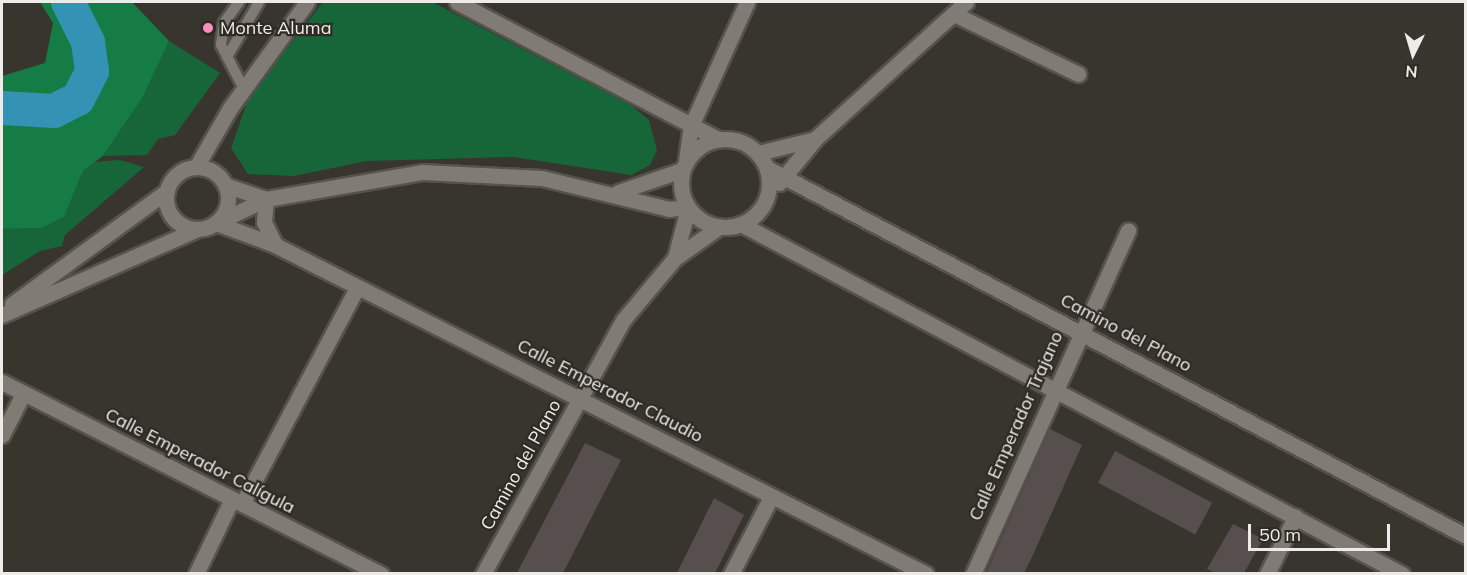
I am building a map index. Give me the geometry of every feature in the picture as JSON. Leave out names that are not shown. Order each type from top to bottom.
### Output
[{"type":"street","points":[[196,167],[244,89],[308,2]]},
{"type":"street","points":[[2,313],[198,229],[217,223],[266,199],[422,172],[520,175],[618,192],[669,209],[688,207],[719,227],[741,224],[762,208],[768,192],[767,168],[758,153],[741,142],[718,139],[691,126],[457,2]]},
{"type":"street","points":[[688,207],[684,166],[691,126],[747,2]]},
{"type":"street","points":[[768,192],[786,177],[815,139],[966,2]]},
{"type":"street","points":[[954,14],[1078,74]]},
{"type":"street","points":[[618,192],[684,166],[699,147],[718,139]]},
{"type":"street","points":[[758,153],[815,139]]},
{"type":"street","points":[[2,313],[167,191],[177,174],[196,167],[213,171],[225,185],[266,199]]},
{"type":"street","name":"Camino del Plano","points":[[767,168],[1080,330],[1466,536]]},
{"type":"street","points":[[217,223],[228,204],[225,185]]},
{"type":"street","points":[[167,191],[173,218],[198,229]]},
{"type":"street","points":[[266,199],[264,222],[275,245]]},
{"type":"street","name":"Camino del Plano","points":[[675,258],[688,207]]},
{"type":"street","name":"Calle Emperador Claudio","points":[[217,223],[275,245],[357,288],[581,396],[771,497],[926,573]]},
{"type":"street","points":[[741,224],[1402,573]]},
{"type":"street","name":"Camino del Plano","points":[[483,573],[624,319],[675,258],[719,227]]},
{"type":"street","name":"Calle Emperador Trajano","points":[[973,573],[1080,330],[1128,231]]},
{"type":"street","points":[[196,573],[357,288]]},
{"type":"street","name":"Calle Emperador Calígula","points":[[2,382],[381,573]]},
{"type":"street","points":[[2,435],[22,394]]},
{"type":"street","points":[[731,573],[771,497]]},
{"type":"street","points":[[1267,573],[1296,517]]},
{"type":"lane","points":[[239,2],[224,23],[221,45],[244,89]]},
{"type":"lane","points":[[227,57],[259,2]]},
{"type":"green space","points":[[40,2],[132,2],[169,41],[143,97],[103,156],[83,171],[64,217],[42,228],[2,229],[2,76],[45,63],[53,23]]},
{"type":"green space","points":[[323,2],[432,2],[631,105],[649,120],[657,150],[650,165],[631,175],[514,157],[366,161],[294,176],[248,174],[231,148],[249,97]]},
{"type":"green space","points":[[169,41],[220,73],[175,135],[158,139],[147,155],[103,156],[143,97]]},
{"type":"green space","points":[[120,160],[144,167],[65,235],[62,246],[40,251],[2,275],[2,229],[42,228],[64,217],[83,171],[95,162]]},
{"type":"building","points":[[1050,429],[1082,445],[1024,573],[986,573]]},
{"type":"building","points":[[585,443],[621,460],[563,573],[517,573]]},
{"type":"building","points":[[1115,451],[1212,503],[1195,534],[1098,483]]},
{"type":"building","points":[[714,498],[744,515],[715,573],[677,573]]},
{"type":"building","points":[[1233,524],[1263,539],[1244,573],[1215,573],[1207,569]]},
{"type":"waterway","points":[[2,108],[54,111],[78,99],[92,71],[88,42],[68,2]]},
{"type":"place","name":"Monte Aluma","points":[[208,28]]}]
